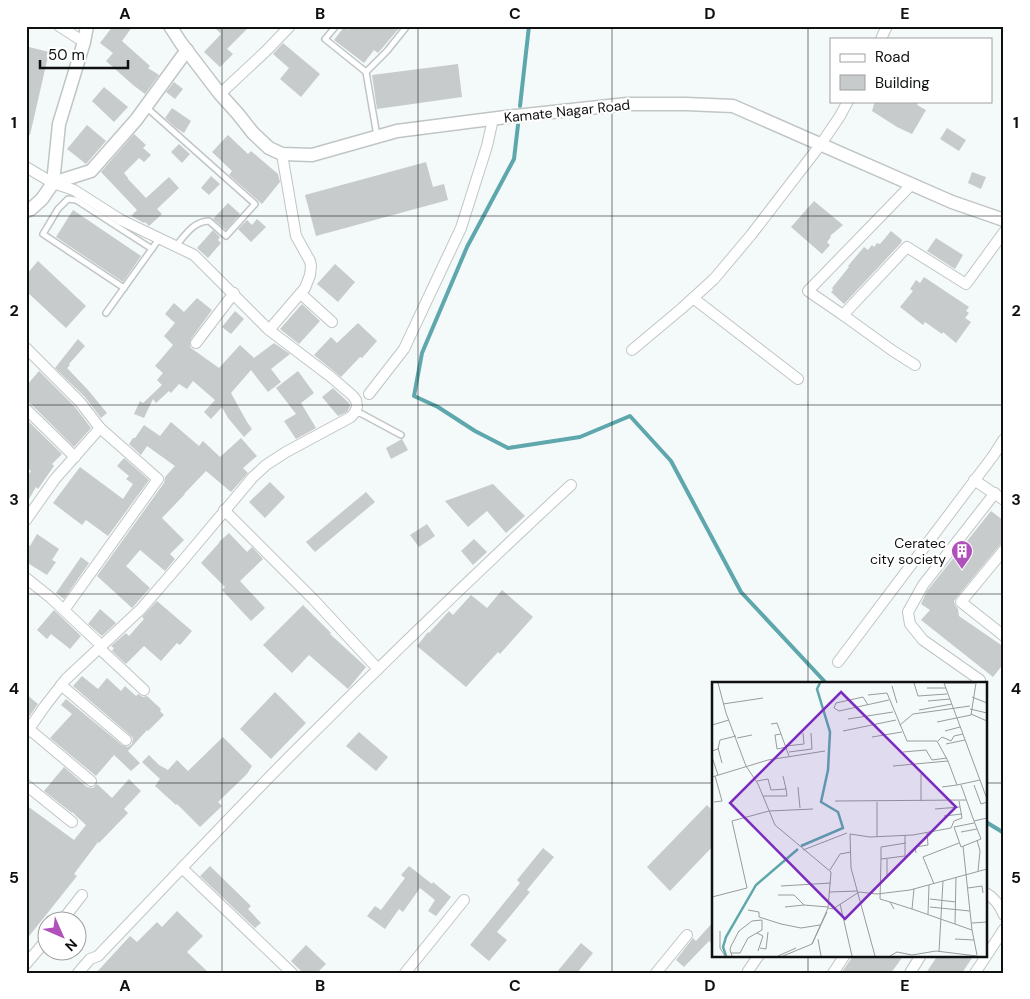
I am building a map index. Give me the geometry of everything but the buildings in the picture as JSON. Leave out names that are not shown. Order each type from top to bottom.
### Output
[{"type":"street","points":[[59,26],[84,42]]},
{"type":"street","points":[[26,211],[42,199],[53,183],[59,124],[84,42],[87,26]]},
{"type":"street","points":[[170,26],[220,94],[253,133],[269,148],[282,154],[296,236],[311,266],[308,282],[269,330]]},
{"type":"street","points":[[220,94],[290,26]]},
{"type":"street","points":[[881,38],[887,26]]},
{"type":"street","points":[[53,183],[92,171],[136,120],[187,50]]},
{"type":"street","points":[[632,350],[714,279],[751,235],[821,144],[847,102]]},
{"type":"street","name":"Kamate Nagar Road","points":[[282,154],[312,155],[397,131],[493,118],[627,104],[733,106],[952,202],[1004,220]]},
{"type":"street","points":[[369,394],[404,349],[461,228],[487,146],[493,118]]},
{"type":"street","points":[[26,167],[53,183],[74,190],[122,220],[194,255],[269,330],[352,395],[356,400],[357,407],[355,412],[345,421],[302,443],[266,465],[252,477],[141,608],[66,679],[27,731],[90,781]]},
{"type":"street","points":[[912,184],[808,291],[914,365]]},
{"type":"street","points":[[843,315],[907,247],[966,284],[1004,232]]},
{"type":"street","points":[[196,343],[234,293]]},
{"type":"street","points":[[300,294],[332,322]]},
{"type":"street","points":[[692,298],[798,379]]},
{"type":"street","points":[[26,348],[80,402],[100,428],[158,479],[64,610]]},
{"type":"street","points":[[26,409],[75,457]]},
{"type":"street","points":[[26,520],[55,479],[100,428]]},
{"type":"street","points":[[838,662],[1004,439]]},
{"type":"street","points":[[974,480],[1004,500]]},
{"type":"street","points":[[78,973],[90,959],[98,956],[290,756],[464,586],[571,485]]},
{"type":"street","points":[[980,680],[923,640],[910,624],[908,612],[923,585],[995,493]]},
{"type":"street","points":[[224,510],[313,599],[378,669]]},
{"type":"street","points":[[1004,550],[961,602],[1004,636]]},
{"type":"street","points":[[26,578],[64,610],[144,690]]},
{"type":"street","points":[[61,685],[126,740]]},
{"type":"street","points":[[26,785],[72,822]]},
{"type":"street","points":[[182,868],[292,973]]},
{"type":"street","points":[[988,894],[1001,907],[1004,915]]},
{"type":"street","points":[[69,912],[82,895]]},
{"type":"street","points":[[405,973],[464,900]]},
{"type":"street","points":[[988,953],[1004,929]]},
{"type":"street","points":[[656,973],[687,935]]},
{"type":"street","points":[[26,964],[38,950]]},
{"type":"street","points":[[749,972],[758,956]]},
{"type":"street","points":[[833,973],[845,956]]},
{"type":"street","points":[[910,973],[920,956]]},
{"type":"street","points":[[975,973],[986,956]]},
{"type":"lane","points":[[336,26],[326,39],[366,72],[377,137]]},
{"type":"lane","points":[[366,72],[387,51],[407,26]]},
{"type":"lane","points":[[146,107],[255,204],[226,236],[210,221],[204,221],[189,230],[176,246]]},
{"type":"lane","points":[[124,288],[43,234],[58,209],[68,199],[76,200],[152,248]]},
{"type":"lane","points":[[106,312],[160,238]]},
{"type":"lane","points":[[355,412],[401,435]]},
{"type":"waterway","points":[[520,106],[529,26]]},
{"type":"waterway","points":[[518,125],[514,159],[467,247],[422,353],[414,396],[438,407],[475,431],[508,448],[580,437],[630,416],[671,461],[741,592],[825,682]]},
{"type":"waterway","points":[[988,823],[1004,833]]},
{"type":"place","name":"Ceratec city society","points":[[962,570]]}]
